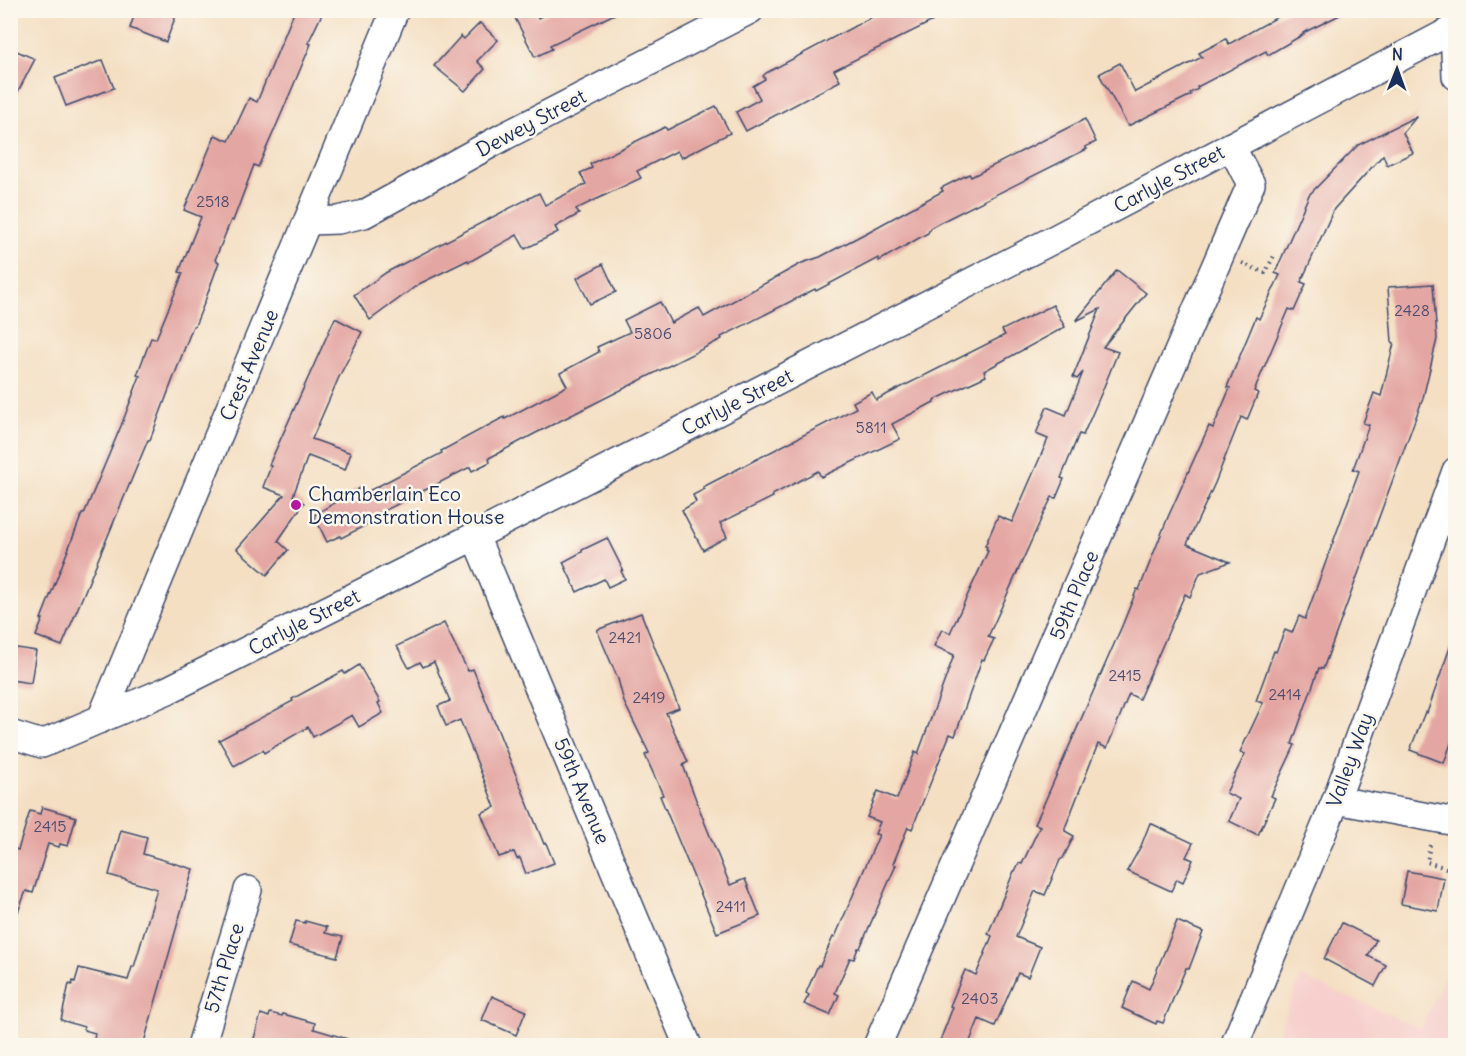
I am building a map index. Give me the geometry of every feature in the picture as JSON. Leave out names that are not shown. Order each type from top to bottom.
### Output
[{"type":"street","name":"Crest Avenue","points":[[101,719],[395,10]]},
{"type":"street","name":"Dewey Street","points":[[309,221],[364,214],[505,136],[750,10]]},
{"type":"street","points":[[1455,22],[1455,76]]},
{"type":"street","name":"Carlyle Street","points":[[10,734],[42,744],[168,690],[475,536],[1045,244],[1231,146],[1455,22]]},
{"type":"street","name":"59th Place","points":[[877,1046],[1251,184],[1231,146]]},
{"type":"street","name":"Valley Way","points":[[1234,1046],[1336,800],[1455,471]]},
{"type":"street","name":"59th Avenue","points":[[475,536],[688,1046]]},
{"type":"street","points":[[1336,800],[1455,822]]},
{"type":"street","name":"57th Place","points":[[201,1046],[248,890]]},
{"type":"path","points":[[1241,263],[1265,273],[1275,254]]},
{"type":"path","points":[[1430,845],[1427,862],[1455,871]]},
{"type":"shaded area","points":[[1447,971],[1455,973],[1455,1045],[1273,1045],[1301,977],[1421,1028]]},
{"type":"building","points":[[136,10],[178,10],[166,42],[130,28]]},
{"type":"building","points":[[295,10],[324,10],[308,43],[311,44],[258,167],[254,165],[233,221],[231,220],[215,260],[219,262],[205,301],[195,326],[193,326],[150,440],[148,440],[62,646],[36,636],[82,514],[84,514],[121,426],[140,376],[137,375],[151,338],[156,339],[183,273],[179,272],[201,217],[184,210],[215,135],[229,141],[249,98],[257,102]]},
{"type":"building","points":[[530,10],[535,10],[538,18],[553,10],[623,10],[550,45],[552,49],[535,57],[515,18]]},
{"type":"building","points":[[885,10],[955,10],[834,70],[840,81],[746,131],[736,112],[760,99],[753,86],[765,79],[763,76],[766,73]]},
{"type":"building","points":[[1290,10],[1350,10],[1303,33],[1268,55],[1266,51],[1197,87],[1198,89],[1190,93],[1191,95],[1128,126],[1099,74],[1120,63],[1135,92],[1202,57],[1199,53],[1226,39],[1229,44]]},
{"type":"building","points":[[480,23],[498,40],[477,61],[485,69],[465,91],[434,66],[461,36],[464,39]]},
{"type":"building","points":[[10,48],[35,59],[10,107]]},
{"type":"building","points":[[103,60],[114,88],[66,106],[55,78]]},
{"type":"building","points":[[716,106],[730,133],[681,158],[677,151],[637,171],[641,178],[576,209],[579,214],[555,227],[558,232],[525,249],[517,235],[469,262],[468,260],[419,284],[370,320],[354,295],[387,272],[539,193],[545,205],[586,184],[580,173],[592,168],[590,164],[665,127],[667,130]]},
{"type":"building","points":[[1417,116],[1403,133],[1413,153],[1387,165],[1383,155],[1334,209],[1301,282],[1306,284],[1294,311],[1289,309],[1254,391],[1258,393],[1247,420],[1241,417],[1215,483],[1187,544],[1230,562],[1200,573],[1190,597],[1185,594],[1139,699],[1129,694],[1107,748],[1098,744],[1065,828],[1065,831],[1074,836],[1060,860],[1045,895],[1035,891],[1016,937],[1040,947],[1028,977],[1018,973],[995,1026],[979,1019],[968,1046],[938,1046],[953,1007],[950,1006],[965,970],[976,975],[992,936],[988,934],[1014,871],[1019,863],[1022,864],[1040,826],[1035,824],[1137,589],[1139,590],[1168,517],[1209,426],[1213,428],[1256,317],[1259,319],[1280,275],[1275,273],[1309,195],[1358,145]]},
{"type":"building","points":[[1085,119],[1096,142],[1085,147],[1087,149],[939,223],[930,228],[928,233],[879,261],[878,258],[816,291],[815,289],[534,434],[489,458],[490,462],[472,471],[470,467],[374,516],[376,520],[341,538],[340,536],[327,542],[314,515],[360,488],[363,494],[442,453],[441,451],[504,417],[505,419],[567,386],[560,373],[599,352],[597,347],[630,332],[624,320],[660,302],[671,323],[699,308],[704,317],[802,263],[820,257],[866,233],[943,191],[941,188],[969,174],[971,177]]},
{"type":"building","points":[[603,264],[616,292],[590,304],[577,278]]},
{"type":"building","points":[[1117,270],[1146,293],[1103,347],[1118,352],[1101,394],[1083,435],[1079,434],[1061,478],[1064,479],[1056,498],[1052,497],[1043,515],[988,637],[994,639],[984,660],[982,659],[955,736],[950,734],[912,829],[908,827],[893,864],[896,865],[860,948],[854,959],[850,958],[835,993],[839,995],[830,1015],[804,1004],[809,995],[806,993],[818,965],[820,966],[835,937],[879,835],[875,834],[880,822],[867,817],[878,791],[897,799],[915,752],[918,754],[954,655],[934,646],[942,629],[950,633],[988,551],[985,546],[998,516],[1012,522],[1048,439],[1036,434],[1047,407],[1066,415],[1083,372],[1077,379],[1073,377],[1100,309],[1076,321]]},
{"type":"building","points":[[1433,284],[1437,339],[1423,398],[1323,669],[1319,668],[1292,744],[1295,745],[1271,796],[1275,798],[1258,835],[1229,821],[1239,799],[1226,793],[1245,754],[1240,752],[1263,703],[1256,701],[1274,651],[1276,652],[1285,630],[1292,633],[1299,616],[1305,619],[1359,471],[1353,469],[1369,425],[1363,423],[1374,393],[1381,396],[1394,343],[1392,342],[1388,287]]},
{"type":"building","points":[[1053,305],[1065,327],[984,371],[986,376],[934,400],[892,424],[900,439],[821,477],[818,471],[772,495],[773,497],[720,523],[727,537],[703,550],[682,510],[696,502],[693,495],[705,489],[703,487],[856,408],[853,402],[872,392],[876,400],[1005,335],[1002,330]]},
{"type":"building","points":[[335,318],[362,332],[312,439],[351,453],[345,470],[308,456],[293,496],[304,503],[278,541],[288,550],[267,575],[237,549],[284,495],[263,487],[271,466],[269,465]]},
{"type":"building","points":[[607,538],[625,579],[608,587],[604,579],[577,592],[563,562]]},
{"type":"building","points":[[641,613],[679,708],[666,713],[688,762],[683,765],[704,821],[730,885],[745,879],[760,916],[717,933],[660,796],[663,795],[645,755],[649,753],[624,702],[618,679],[597,630]]},
{"type":"building","points":[[444,623],[468,671],[473,669],[544,844],[546,843],[554,863],[526,874],[520,858],[517,859],[514,852],[499,857],[481,813],[495,807],[460,720],[446,726],[438,706],[450,701],[434,662],[423,667],[420,662],[409,668],[397,646]]},
{"type":"building","points":[[1453,639],[1455,639],[1455,732],[1444,763],[1410,750],[1425,712],[1427,713]]},
{"type":"building","points":[[10,647],[36,651],[31,683],[10,680]]},
{"type":"building","points":[[359,665],[380,702],[378,703],[383,713],[359,727],[352,715],[313,737],[308,727],[264,753],[263,750],[234,766],[219,740],[293,701],[292,699],[343,671],[345,674]]},
{"type":"building","points":[[42,807],[76,817],[68,846],[60,844],[59,847],[48,844],[33,893],[26,891],[13,925],[10,925],[10,847],[18,850],[30,811],[40,814]]},
{"type":"building","points":[[1150,823],[1193,843],[1186,857],[1193,860],[1183,882],[1177,879],[1171,891],[1127,871],[1141,846]]},
{"type":"building","points":[[121,830],[147,837],[143,854],[193,869],[143,1046],[93,1046],[95,1033],[61,1020],[69,984],[72,985],[73,981],[75,982],[79,968],[128,980],[157,889],[109,875]]},
{"type":"building","points":[[1407,871],[1444,878],[1438,911],[1401,904]]},
{"type":"building","points":[[296,921],[327,927],[325,933],[343,937],[337,957],[289,945]]},
{"type":"building","points":[[1177,921],[1203,932],[1189,969],[1186,968],[1163,1023],[1157,1021],[1156,1024],[1122,1008],[1133,981],[1149,989]]},
{"type":"building","points":[[1342,923],[1376,940],[1368,956],[1386,965],[1375,986],[1324,959]]},
{"type":"building","points":[[492,996],[526,1011],[516,1035],[482,1020]]},
{"type":"building","points":[[270,1013],[282,1016],[283,1014],[315,1023],[314,1029],[351,1040],[350,1046],[265,1046],[253,1042],[261,1014],[269,1017]]},
{"type":"place","name":"Chamberlain Eco Demonstration House","points":[[296,505]]}]
